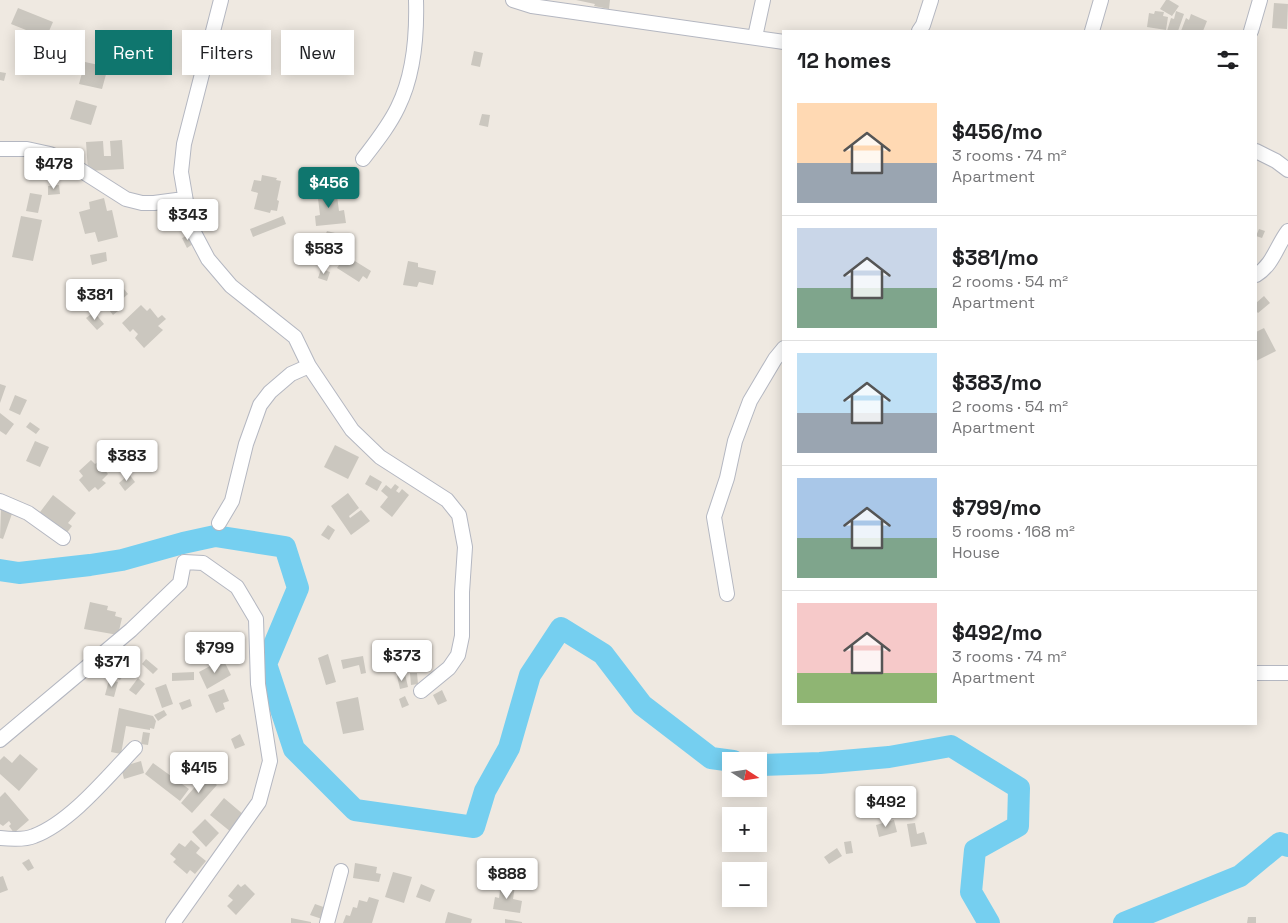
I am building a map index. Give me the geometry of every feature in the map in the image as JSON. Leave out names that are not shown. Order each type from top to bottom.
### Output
[{"type":"street","points":[[221,0],[184,144],[180,172],[190,225],[208,259],[231,286],[295,337],[310,366],[352,430],[380,457],[447,500],[459,515],[465,547],[462,636],[458,655],[449,668],[421,690]]},
{"type":"street","points":[[363,159],[384,132],[407,82],[414,49],[416,0]]},
{"type":"street","points":[[513,0],[532,6],[782,42]]},
{"type":"street","points":[[754,37],[763,0]]},
{"type":"street","points":[[920,30],[923,25],[930,0]]},
{"type":"street","points":[[1092,30],[1101,0]]},
{"type":"street","points":[[1251,30],[1260,0]]},
{"type":"street","points":[[0,149],[27,149],[50,154],[71,164],[126,199],[142,203],[154,203],[184,199]]},
{"type":"street","points":[[1257,152],[1276,161],[1288,170]]},
{"type":"street","points":[[1257,274],[1276,254],[1288,231]]},
{"type":"street","points":[[727,594],[714,517],[727,478],[735,440],[750,401],[782,350]]},
{"type":"street","points":[[219,523],[232,501],[246,444],[260,405],[270,392],[290,374],[310,366]]},
{"type":"street","points":[[0,501],[28,513],[63,538]]},
{"type":"street","points":[[0,740],[131,630],[180,583],[184,562],[204,563],[236,587],[256,619],[258,684],[270,761],[259,802],[173,923]]},
{"type":"street","points":[[1257,673],[1288,673]]},
{"type":"street","points":[[0,838],[32,837],[53,827],[81,803],[136,748]]},
{"type":"street","points":[[327,923],[341,870]]},
{"type":"building","points":[[576,0],[610,0],[609,9],[594,6],[595,4]]},
{"type":"building","points":[[1166,0],[1179,6],[1172,16],[1160,9]]},
{"type":"building","points":[[1274,3],[1288,4],[1287,29],[1272,28]]},
{"type":"building","points":[[18,8],[53,22],[50,30],[26,30],[11,24]]},
{"type":"building","points":[[1155,11],[1164,12],[1163,16],[1168,17],[1166,30],[1147,27],[1149,13],[1154,14]]},
{"type":"building","points":[[1176,11],[1184,14],[1178,30],[1167,30],[1171,18],[1174,19]]},
{"type":"building","points":[[1191,14],[1207,21],[1203,30],[1181,30],[1186,18],[1189,20]]},
{"type":"building","points":[[474,51],[483,53],[480,67],[471,65]]},
{"type":"building","points":[[85,62],[95,64],[95,75],[106,75],[102,89],[79,84],[81,75],[85,75]]},
{"type":"building","points":[[0,72],[6,73],[4,81],[0,80]]},
{"type":"building","points":[[76,100],[97,106],[91,125],[70,119]]},
{"type":"building","points":[[482,114],[490,115],[488,127],[479,125]]},
{"type":"building","points":[[122,140],[124,169],[88,171],[86,142],[103,141],[104,156],[111,156],[110,141]]},
{"type":"building","points":[[262,175],[277,178],[276,180],[281,181],[277,211],[271,210],[270,213],[254,209],[258,193],[251,191],[254,180],[261,181]]},
{"type":"building","points":[[59,185],[60,194],[48,195],[48,186]]},
{"type":"building","points":[[336,188],[339,211],[344,210],[346,223],[316,226],[315,216],[320,215],[317,190]]},
{"type":"building","points":[[30,193],[42,195],[38,213],[26,211]]},
{"type":"building","points":[[104,198],[107,211],[112,210],[118,237],[98,242],[95,232],[85,234],[79,212],[90,209],[89,202]]},
{"type":"building","points":[[21,216],[42,220],[33,261],[12,257]]},
{"type":"building","points":[[283,216],[286,224],[253,237],[250,229]]},
{"type":"building","points":[[1259,229],[1265,231],[1262,238],[1257,236]]},
{"type":"building","points":[[327,231],[339,234],[337,239],[325,236]]},
{"type":"building","points":[[189,235],[193,244],[187,248],[182,238]]},
{"type":"building","points":[[351,242],[353,251],[334,254],[333,245]]},
{"type":"building","points":[[106,252],[107,261],[92,265],[90,255]]},
{"type":"building","points":[[350,258],[371,271],[367,279],[363,276],[359,282],[337,268],[343,259],[347,262]]},
{"type":"building","points":[[408,261],[418,263],[418,267],[436,271],[433,285],[419,282],[417,287],[403,285]]},
{"type":"building","points":[[321,269],[330,272],[327,281],[318,278]]},
{"type":"building","points":[[119,283],[128,294],[119,302],[123,307],[113,315],[100,298]]},
{"type":"building","points":[[1264,296],[1270,303],[1258,313],[1257,302]]},
{"type":"building","points":[[141,305],[147,311],[150,308],[158,318],[162,315],[166,319],[158,326],[163,330],[144,348],[135,338],[138,334],[133,329],[130,332],[122,323]]},
{"type":"building","points":[[94,312],[104,324],[97,330],[86,318]]},
{"type":"building","points":[[1264,328],[1276,351],[1257,360],[1257,332]]},
{"type":"building","points":[[0,384],[6,386],[0,403]]},
{"type":"building","points":[[15,395],[27,400],[20,415],[9,410]]},
{"type":"building","points":[[0,413],[14,424],[6,435],[0,431]]},
{"type":"building","points":[[30,422],[40,429],[36,434],[26,427]]},
{"type":"building","points":[[35,441],[49,447],[40,467],[26,461]]},
{"type":"building","points":[[335,445],[359,457],[348,479],[324,467]]},
{"type":"building","points":[[91,460],[95,464],[98,462],[108,474],[102,480],[106,483],[98,490],[95,487],[89,492],[79,480],[83,476],[79,471]]},
{"type":"building","points":[[129,474],[135,482],[125,491],[119,483]]},
{"type":"building","points":[[370,475],[382,482],[377,491],[365,484]]},
{"type":"building","points":[[395,484],[399,487],[396,491],[399,493],[402,489],[409,495],[392,517],[380,507],[388,497],[381,491],[386,485],[391,489]]},
{"type":"building","points":[[348,493],[359,508],[349,516],[350,518],[361,510],[370,521],[351,535],[331,506]]},
{"type":"building","points":[[53,495],[76,513],[68,523],[72,526],[66,534],[37,516]]},
{"type":"building","points":[[1,507],[13,511],[3,539],[0,538]]},
{"type":"building","points":[[328,525],[335,530],[329,540],[321,535]]},
{"type":"building","points":[[90,602],[108,606],[107,610],[116,612],[115,616],[122,618],[118,635],[84,629]]},
{"type":"building","points":[[419,644],[421,651],[410,654],[408,647]]},
{"type":"building","points":[[128,652],[136,658],[120,680],[111,674]]},
{"type":"building","points":[[328,654],[336,682],[326,685],[318,658]]},
{"type":"building","points":[[363,656],[366,673],[361,674],[359,665],[343,669],[341,660]]},
{"type":"building","points":[[146,659],[158,669],[153,674],[142,664]]},
{"type":"building","points":[[223,659],[231,675],[207,689],[199,672]]},
{"type":"building","points":[[194,672],[194,680],[172,681],[172,673]]},
{"type":"building","points":[[410,673],[417,673],[418,684],[411,685]]},
{"type":"building","points":[[405,674],[408,687],[400,689],[397,676]]},
{"type":"building","points":[[138,678],[145,684],[136,695],[129,690]]},
{"type":"building","points":[[109,680],[118,682],[114,697],[105,695]]},
{"type":"building","points":[[166,684],[173,704],[162,708],[155,688]]},
{"type":"building","points":[[224,689],[229,701],[223,703],[225,709],[216,713],[208,695]]},
{"type":"building","points":[[442,690],[447,701],[438,705],[433,695]]},
{"type":"building","points":[[405,696],[409,705],[402,708],[399,699]]},
{"type":"building","points":[[358,697],[364,730],[343,734],[336,702]]},
{"type":"building","points":[[190,699],[192,706],[182,710],[179,703]]},
{"type":"building","points":[[119,708],[153,716],[156,721],[154,729],[150,728],[150,730],[126,726],[121,754],[111,752]]},
{"type":"building","points":[[164,710],[167,715],[158,721],[154,715]]},
{"type":"building","points":[[143,732],[150,733],[148,745],[141,744]]},
{"type":"building","points":[[240,734],[245,745],[235,749],[231,739]]},
{"type":"building","points":[[20,754],[38,769],[19,791],[0,774],[0,760],[4,756],[12,763]]},
{"type":"building","points":[[141,761],[144,773],[124,779],[121,767]]},
{"type":"building","points":[[153,763],[189,789],[180,801],[145,774]]},
{"type":"building","points":[[205,775],[217,785],[192,813],[181,803]]},
{"type":"building","points":[[5,792],[29,820],[14,833],[9,826],[11,824],[9,821],[3,826],[0,824],[0,797]]},
{"type":"building","points":[[224,798],[244,815],[231,832],[210,815]]},
{"type":"building","points":[[205,819],[219,833],[206,847],[192,832]]},
{"type":"building","points":[[894,820],[897,832],[879,837],[876,825]]},
{"type":"building","points":[[915,823],[917,834],[924,832],[927,844],[911,847],[907,824]]},
{"type":"building","points":[[191,840],[200,848],[196,853],[206,861],[195,874],[190,870],[187,874],[173,862],[176,859],[170,854],[179,843],[185,847]]},
{"type":"building","points":[[851,841],[853,853],[846,854],[844,842]]},
{"type":"building","points":[[837,848],[842,856],[829,864],[824,857]]},
{"type":"building","points":[[29,859],[34,868],[28,871],[22,863]]},
{"type":"building","points":[[355,863],[377,867],[376,873],[381,874],[379,882],[353,878]]},
{"type":"building","points":[[393,872],[412,877],[404,903],[385,897]]},
{"type":"building","points":[[3,876],[8,890],[0,893],[0,877]]},
{"type":"building","points":[[238,884],[241,887],[245,884],[255,894],[236,915],[227,906],[233,900],[228,896]]},
{"type":"building","points":[[421,884],[435,890],[430,902],[416,897]]},
{"type":"building","points":[[501,884],[515,886],[513,899],[522,901],[520,913],[493,909],[495,897],[499,898]]},
{"type":"building","points":[[369,897],[379,900],[372,923],[343,923],[346,915],[350,916],[353,907],[357,908],[359,900],[367,902]]},
{"type":"building","points":[[315,904],[329,909],[325,920],[310,915]]},
{"type":"building","points":[[448,912],[472,919],[471,923],[445,923]]},
{"type":"building","points":[[1248,917],[1256,917],[1256,923],[1247,923]]},
{"type":"building","points":[[291,918],[311,922],[311,923],[291,923]]},
{"type":"building","points":[[505,919],[522,922],[522,923],[505,923]]},
{"type":"waterway","points":[[0,570],[19,573],[122,560],[215,536],[285,547],[298,588],[266,664],[294,749],[355,810],[474,827],[485,791],[509,748],[530,675],[561,628],[603,654],[642,705],[711,758],[722,760]]},
{"type":"waterway","points":[[768,765],[820,763],[889,757],[951,746],[1019,788],[1018,826],[975,850],[971,892],[989,923]]},
{"type":"waterway","points":[[1124,923],[1240,876],[1280,843],[1288,846]]}]
